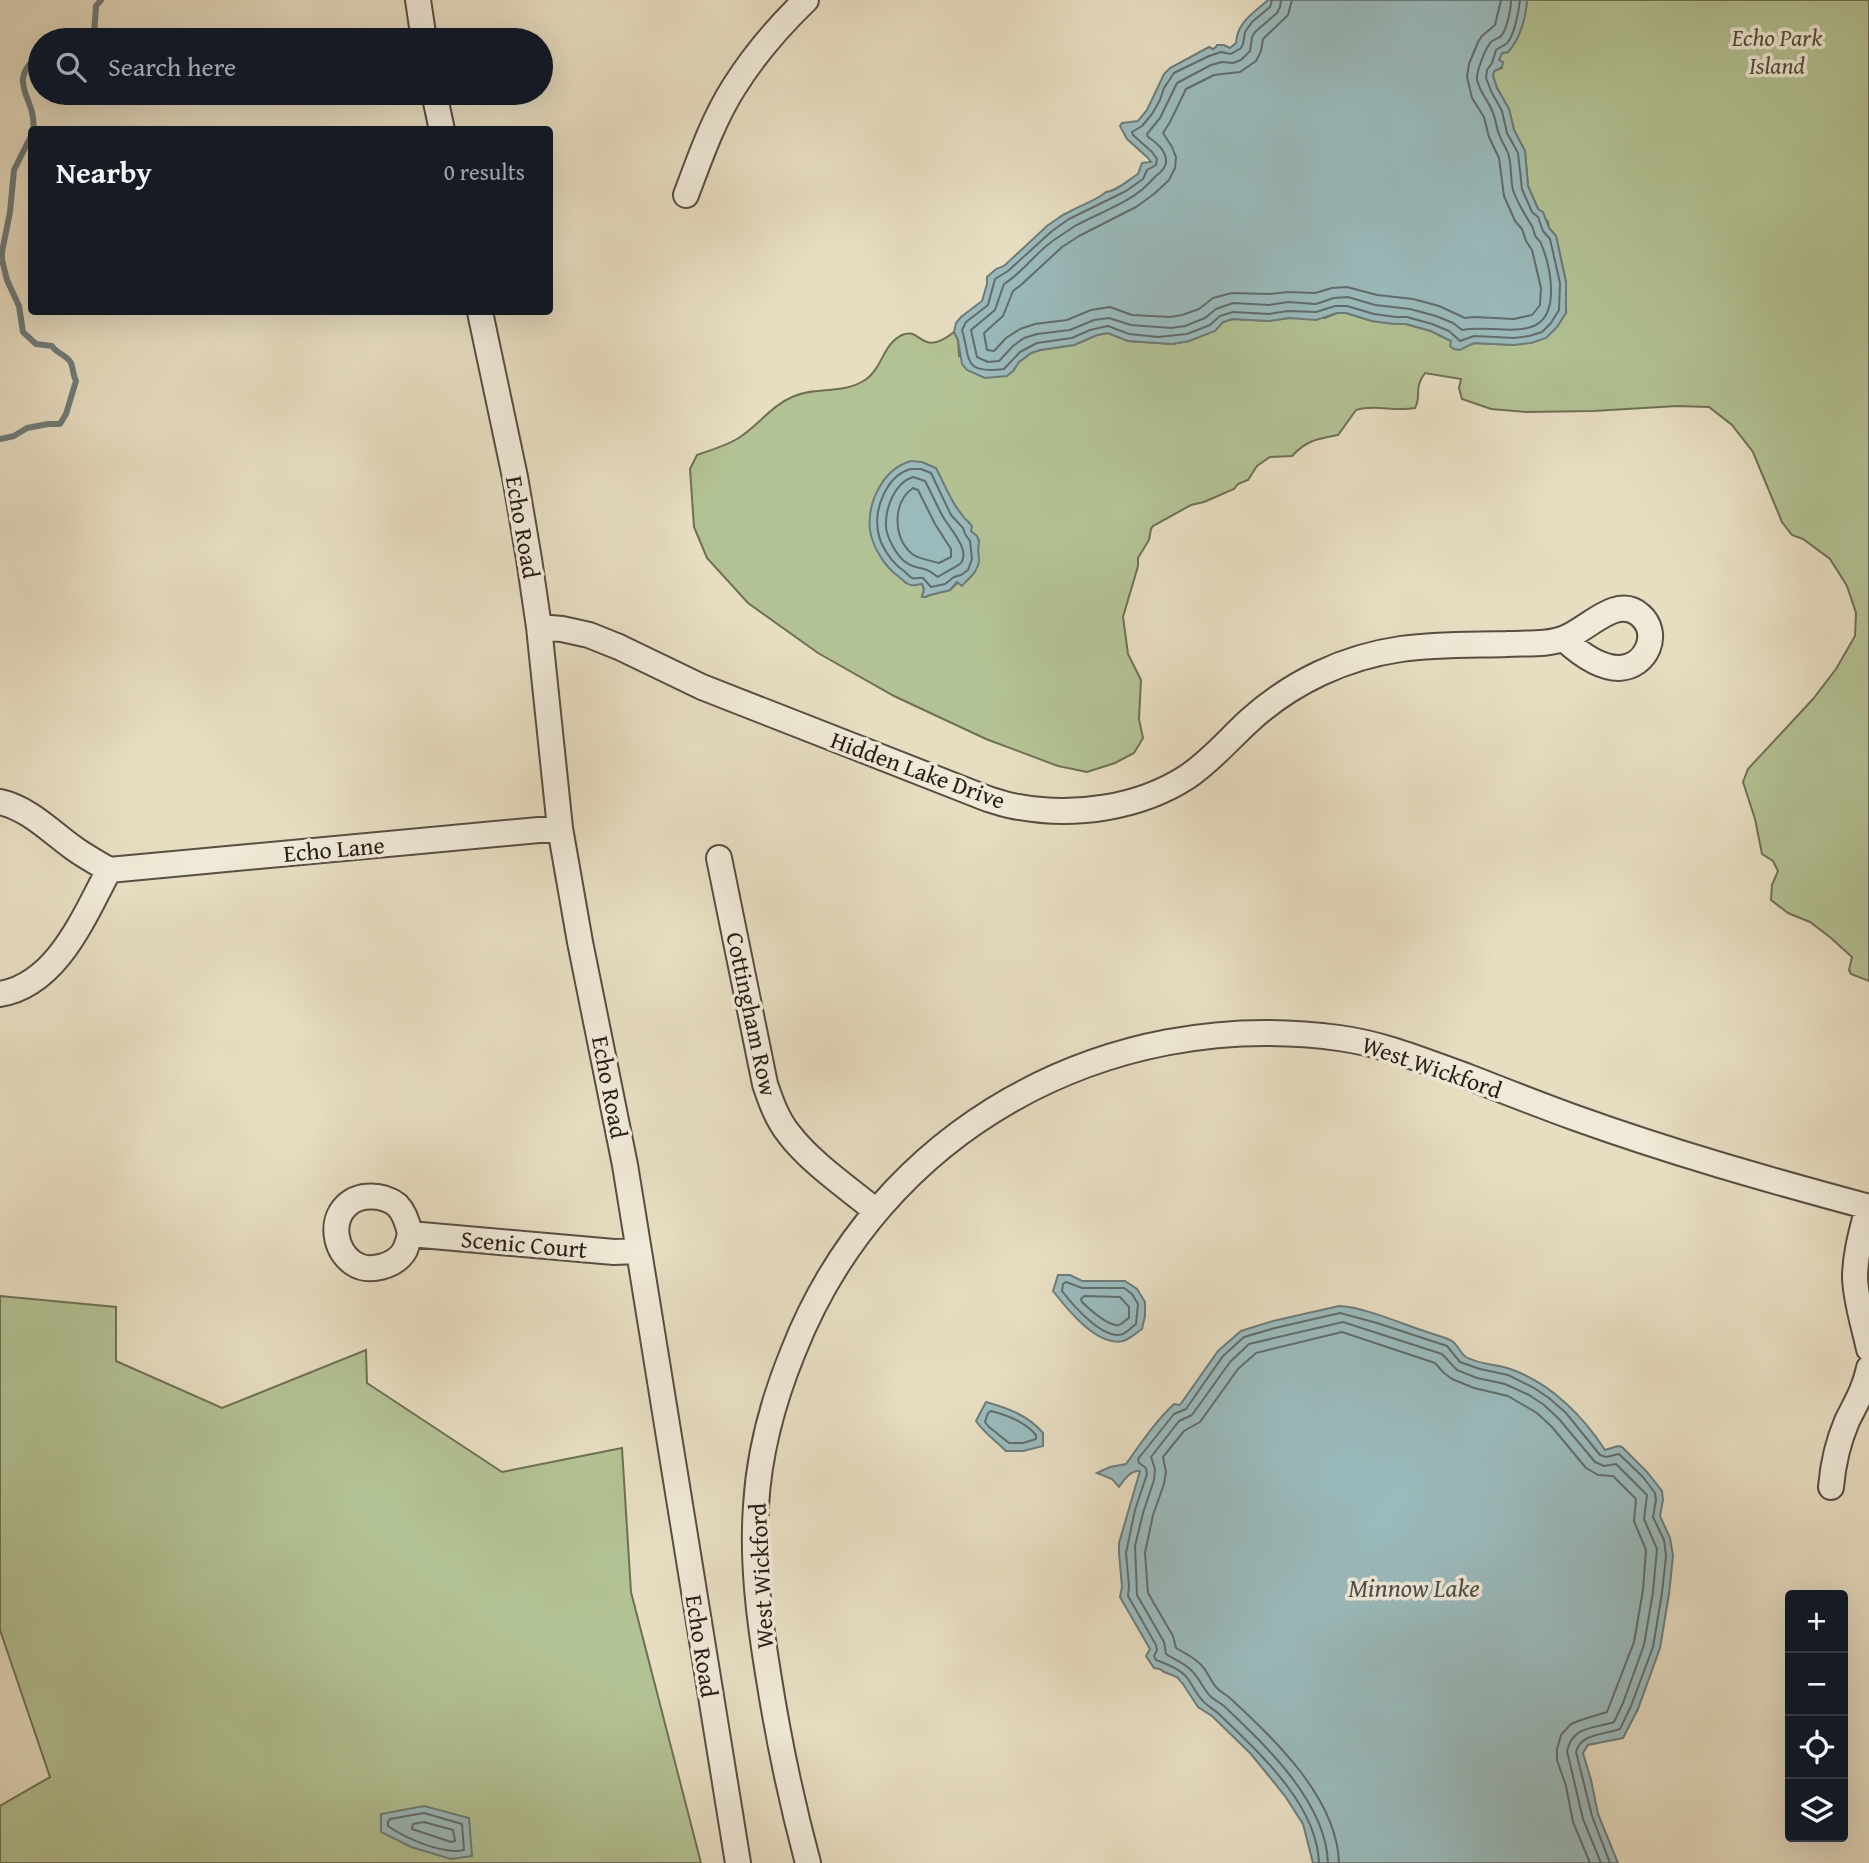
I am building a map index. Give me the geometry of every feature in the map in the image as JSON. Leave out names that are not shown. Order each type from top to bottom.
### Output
[{"type":"street","points":[[418,0],[422,28]]},
{"type":"street","points":[[686,195],[711,130],[733,87],[772,35],[806,0]]},
{"type":"street","points":[[437,105],[441,126]]},
{"type":"street","name":"Echo Road","points":[[481,315],[515,477],[539,628],[560,828],[625,1165],[738,1863]]},
{"type":"street","name":"Hidden Lake Drive","points":[[539,628],[562,629],[589,635],[702,687],[988,799],[1017,807],[1048,811],[1110,807],[1165,790],[1209,761],[1250,720],[1274,701],[1298,685],[1346,662],[1412,648],[1536,643],[1564,639]]},
{"type":"street","points":[[0,802],[14,805],[109,870],[56,961],[30,983],[0,994]]},
{"type":"street","name":"Echo Lane","points":[[109,870],[560,828]]},
{"type":"street","name":"Cottingham Row","points":[[719,858],[771,1104],[789,1134],[802,1149],[876,1211]]},
{"type":"street","name":"West Wickford","points":[[808,1863],[783,1757],[758,1606],[755,1508],[766,1437],[776,1398],[800,1334],[817,1296],[852,1241],[892,1193],[937,1151],[989,1113],[1034,1087],[1094,1061],[1150,1045],[1230,1033],[1335,1038],[1416,1057],[1674,1152],[1869,1207]]},
{"type":"street","points":[[1869,1207],[1859,1242],[1855,1279],[1869,1349]]},
{"type":"street","name":"Scenic Court","points":[[410,1234],[614,1252],[638,1251]]},
{"type":"street","points":[[1831,1487],[1833,1464],[1839,1444],[1869,1368]]},
{"type":"green space","name":"Echo Park Island","points":[[1527,0],[1869,0],[1869,981],[1851,974],[1849,970],[1852,957],[1831,938],[1810,922],[1788,913],[1771,900],[1772,885],[1778,871],[1773,861],[1762,854],[1755,819],[1743,782],[1748,769],[1813,699],[1836,669],[1855,636],[1856,613],[1847,586],[1830,559],[1803,539],[1792,535],[1782,522],[1753,452],[1732,425],[1709,407],[1526,412],[1491,409],[1462,399],[1459,388],[1461,379],[1425,373],[1419,383],[1415,408],[1356,410],[1338,435],[1313,441],[1292,456],[1270,457],[1257,466],[1248,480],[1234,489],[1191,505],[1151,529],[1149,540],[1138,558],[1123,617],[1128,654],[1141,680],[1139,719],[1143,738],[1134,753],[1115,763],[1087,772],[1058,766],[986,739],[894,696],[818,653],[748,603],[707,558],[694,527],[690,469],[697,455],[737,439],[792,397],[856,385],[865,380],[875,370],[891,344],[909,333],[934,343],[954,332],[958,340],[959,356],[1013,371],[1019,362],[1031,353],[1074,345],[1097,335],[1108,333],[1128,341],[1172,344],[1189,341],[1214,331],[1223,322],[1233,319],[1269,321],[1325,318],[1346,313],[1372,321],[1406,324],[1466,346],[1474,343],[1514,345],[1566,313],[1566,282],[1556,236],[1538,209],[1528,186],[1525,151],[1493,76],[1494,71],[1502,68],[1499,60],[1502,53],[1508,52],[1515,41]],"holes":[[[884,480],[952,501],[979,540],[975,571],[962,585],[958,582],[950,590],[922,597],[922,584],[906,583],[902,578],[874,501]]]},
{"type":"green space","points":[[0,1296],[116,1307],[116,1361],[222,1408],[366,1350],[367,1383],[502,1472],[622,1448],[631,1592],[701,1863],[0,1863],[0,1806],[50,1777],[0,1630]]},
{"type":"water","points":[[1268,0],[1527,0],[1519,35],[1508,52],[1502,53],[1499,60],[1503,62],[1502,66],[1494,71],[1493,76],[1525,151],[1528,186],[1538,209],[1543,212],[1549,228],[1556,236],[1566,282],[1566,313],[1557,327],[1546,338],[1531,343],[1474,343],[1460,350],[1450,346],[1451,341],[1431,331],[1406,324],[1372,321],[1346,313],[1316,320],[1233,319],[1223,322],[1215,331],[1172,344],[1128,341],[1108,333],[1097,335],[1074,345],[1031,353],[1007,376],[985,378],[967,370],[962,364],[954,332],[961,317],[982,301],[987,277],[1004,266],[1048,225],[1118,187],[1138,174],[1142,163],[1151,162],[1127,139],[1120,126],[1122,123],[1138,121],[1170,68],[1209,47],[1213,49],[1217,45],[1224,45],[1230,48],[1236,43],[1239,29]]},
{"type":"water","points":[[911,461],[936,468],[955,506],[972,526],[971,531],[977,536],[979,543],[978,565],[962,586],[957,582],[950,590],[925,597],[922,597],[922,584],[907,584],[888,567],[876,549],[870,530],[871,509],[879,488],[892,471]]},
{"type":"water","points":[[1058,1275],[1070,1275],[1082,1281],[1125,1281],[1137,1289],[1145,1302],[1142,1329],[1123,1341],[1113,1341],[1093,1333],[1053,1291]]},
{"type":"water","name":"Minnow Lake","points":[[1339,1306],[1371,1312],[1447,1338],[1466,1357],[1527,1376],[1565,1402],[1587,1425],[1605,1450],[1622,1447],[1662,1491],[1660,1516],[1670,1538],[1673,1556],[1660,1648],[1638,1709],[1623,1738],[1588,1745],[1583,1753],[1598,1814],[1618,1863],[1313,1863],[1303,1824],[1285,1796],[1251,1754],[1212,1716],[1198,1707],[1177,1677],[1154,1668],[1146,1656],[1150,1649],[1120,1597],[1122,1587],[1119,1543],[1140,1471],[1130,1474],[1119,1487],[1112,1479],[1097,1473],[1126,1464],[1167,1411],[1174,1404],[1180,1405],[1218,1351],[1241,1331]]},
{"type":"water","points":[[986,1402],[1031,1421],[1043,1433],[1043,1446],[1023,1451],[1006,1451],[976,1421]]},
{"type":"water","points":[[424,1806],[469,1818],[472,1856],[451,1859],[411,1847],[381,1832],[381,1814]]},
{"type":"waterway","points":[[94,28],[96,6],[101,0]]},
{"type":"waterway","points":[[28,66],[23,82],[28,101]]},
{"type":"waterway","points":[[29,105],[33,126]]},
{"type":"waterway","points":[[0,439],[14,436],[27,428],[60,424],[66,414],[76,381],[67,358],[52,346],[36,344],[23,332],[19,306],[7,280],[2,260],[14,170],[28,142]]}]
